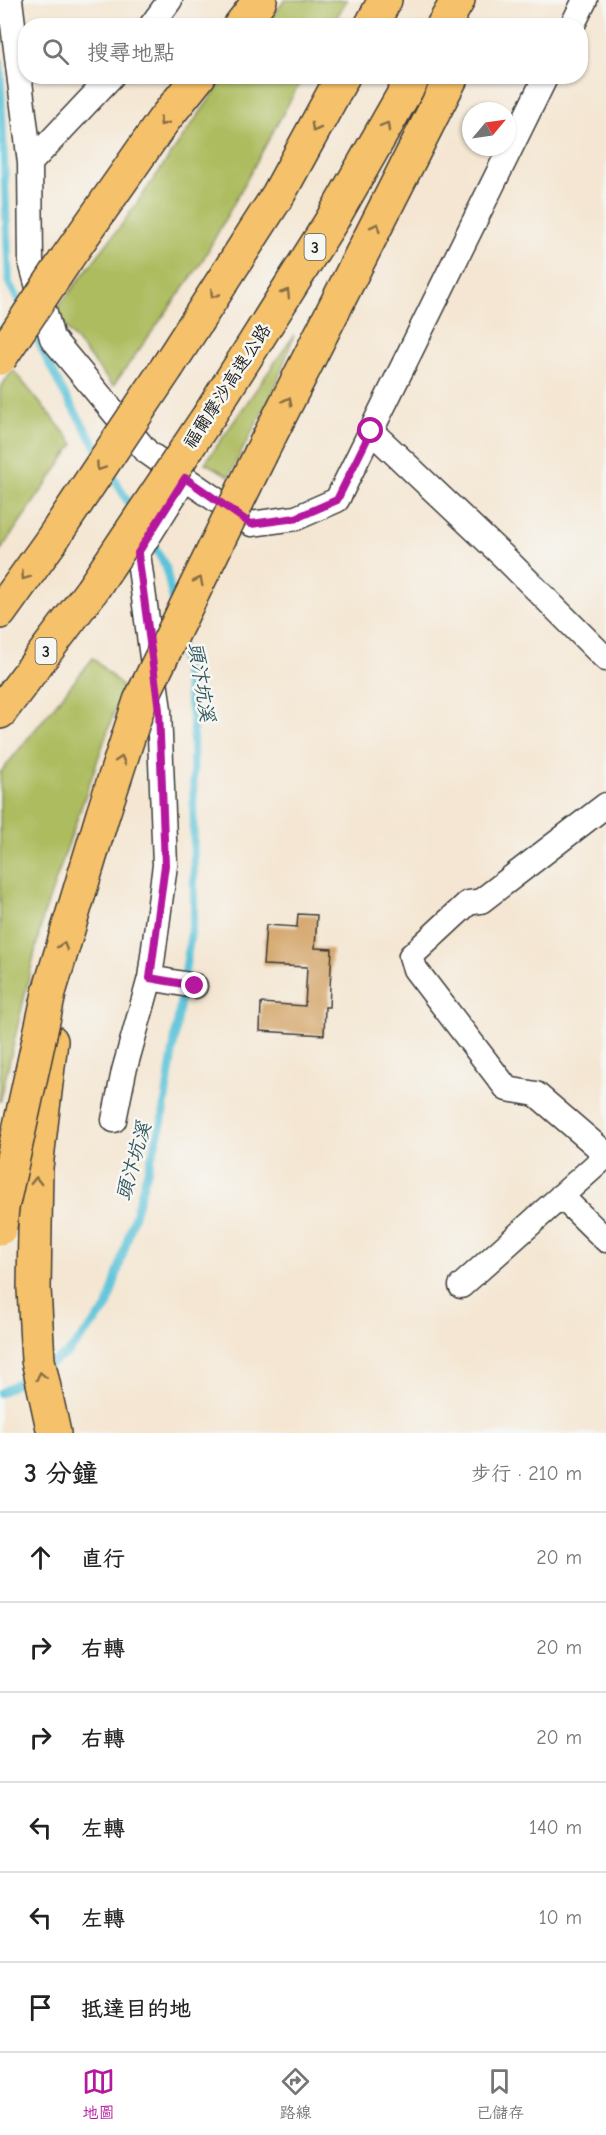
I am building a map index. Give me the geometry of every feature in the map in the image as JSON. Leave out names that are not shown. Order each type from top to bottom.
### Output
[{"type":"highway","points":[[246,18],[260,0]]},
{"type":"highway","points":[[375,18],[385,0]]},
{"type":"highway","points":[[448,18],[458,0]]},
{"type":"highway","points":[[474,18],[480,0]]},
{"type":"highway","points":[[0,357],[163,121],[193,84]]},
{"type":"highway","points":[[0,612],[168,366],[278,195],[339,84]]},
{"type":"highway","name":"福爾摩沙高速公路","points":[[0,712],[93,590],[210,414],[332,220],[409,84]]},
{"type":"highway","points":[[0,1228],[2,1208],[50,989],[140,701],[261,453],[448,84]]},
{"type":"highway","points":[[50,989],[51,1044],[36,1167],[34,1290],[38,1360],[54,1433]]},
{"type":"lane","points":[[10,0],[7,38],[30,163],[32,262],[51,338],[147,452],[251,524],[296,518],[337,500],[542,84]]},
{"type":"lane","points":[[157,18],[170,0]]},
{"type":"lane","points":[[576,18],[585,0]]},
{"type":"lane","points":[[30,163],[104,84]]},
{"type":"lane","points":[[371,431],[606,659]]},
{"type":"lane","points":[[114,1120],[150,978],[165,865],[159,710],[138,553],[185,478]]},
{"type":"lane","points":[[461,1286],[606,1155],[536,1094],[507,1089],[415,969],[411,956],[468,903],[481,901],[606,806]]},
{"type":"lane","points":[[150,978],[195,986]]},
{"type":"lane","points":[[561,1196],[606,1240]]},
{"type":"green space","points":[[285,0],[347,0],[336,18],[271,18]]},
{"type":"green space","points":[[220,84],[299,84],[200,265],[113,386],[66,328],[58,307],[123,223]]},
{"type":"green space","points":[[294,335],[276,386],[229,476],[205,463]]},
{"type":"green space","points":[[13,370],[74,444],[0,551],[0,388]]},
{"type":"green space","points":[[93,658],[123,687],[43,917],[0,1102],[0,773]]},
{"type":"building","points":[[298,914],[317,915],[315,948],[332,949],[329,1007],[325,1007],[324,1035],[260,1031],[261,1003],[305,1006],[307,967],[263,965],[266,925],[297,927]]},
{"type":"waterway","name":"頭汴坑溪","points":[[0,62],[9,283],[23,310]]},
{"type":"waterway","name":"頭汴坑溪","points":[[31,327],[62,390],[100,453]]},
{"type":"waterway","name":"頭汴坑溪","points":[[109,469],[134,513]]},
{"type":"waterway","name":"頭汴坑溪","points":[[151,541],[166,567],[174,608]]},
{"type":"waterway","name":"頭汴坑溪","points":[[48,1365],[69,1352],[107,1308],[162,1122],[194,913],[193,721],[180,644]]},
{"type":"waterway","name":"頭汴坑溪","points":[[0,1393],[32,1374]]},
{"type":"route","points":[[195,986],[150,978],[165,865],[159,710],[138,553],[185,478],[251,524],[296,518],[337,500],[371,431]]}]
